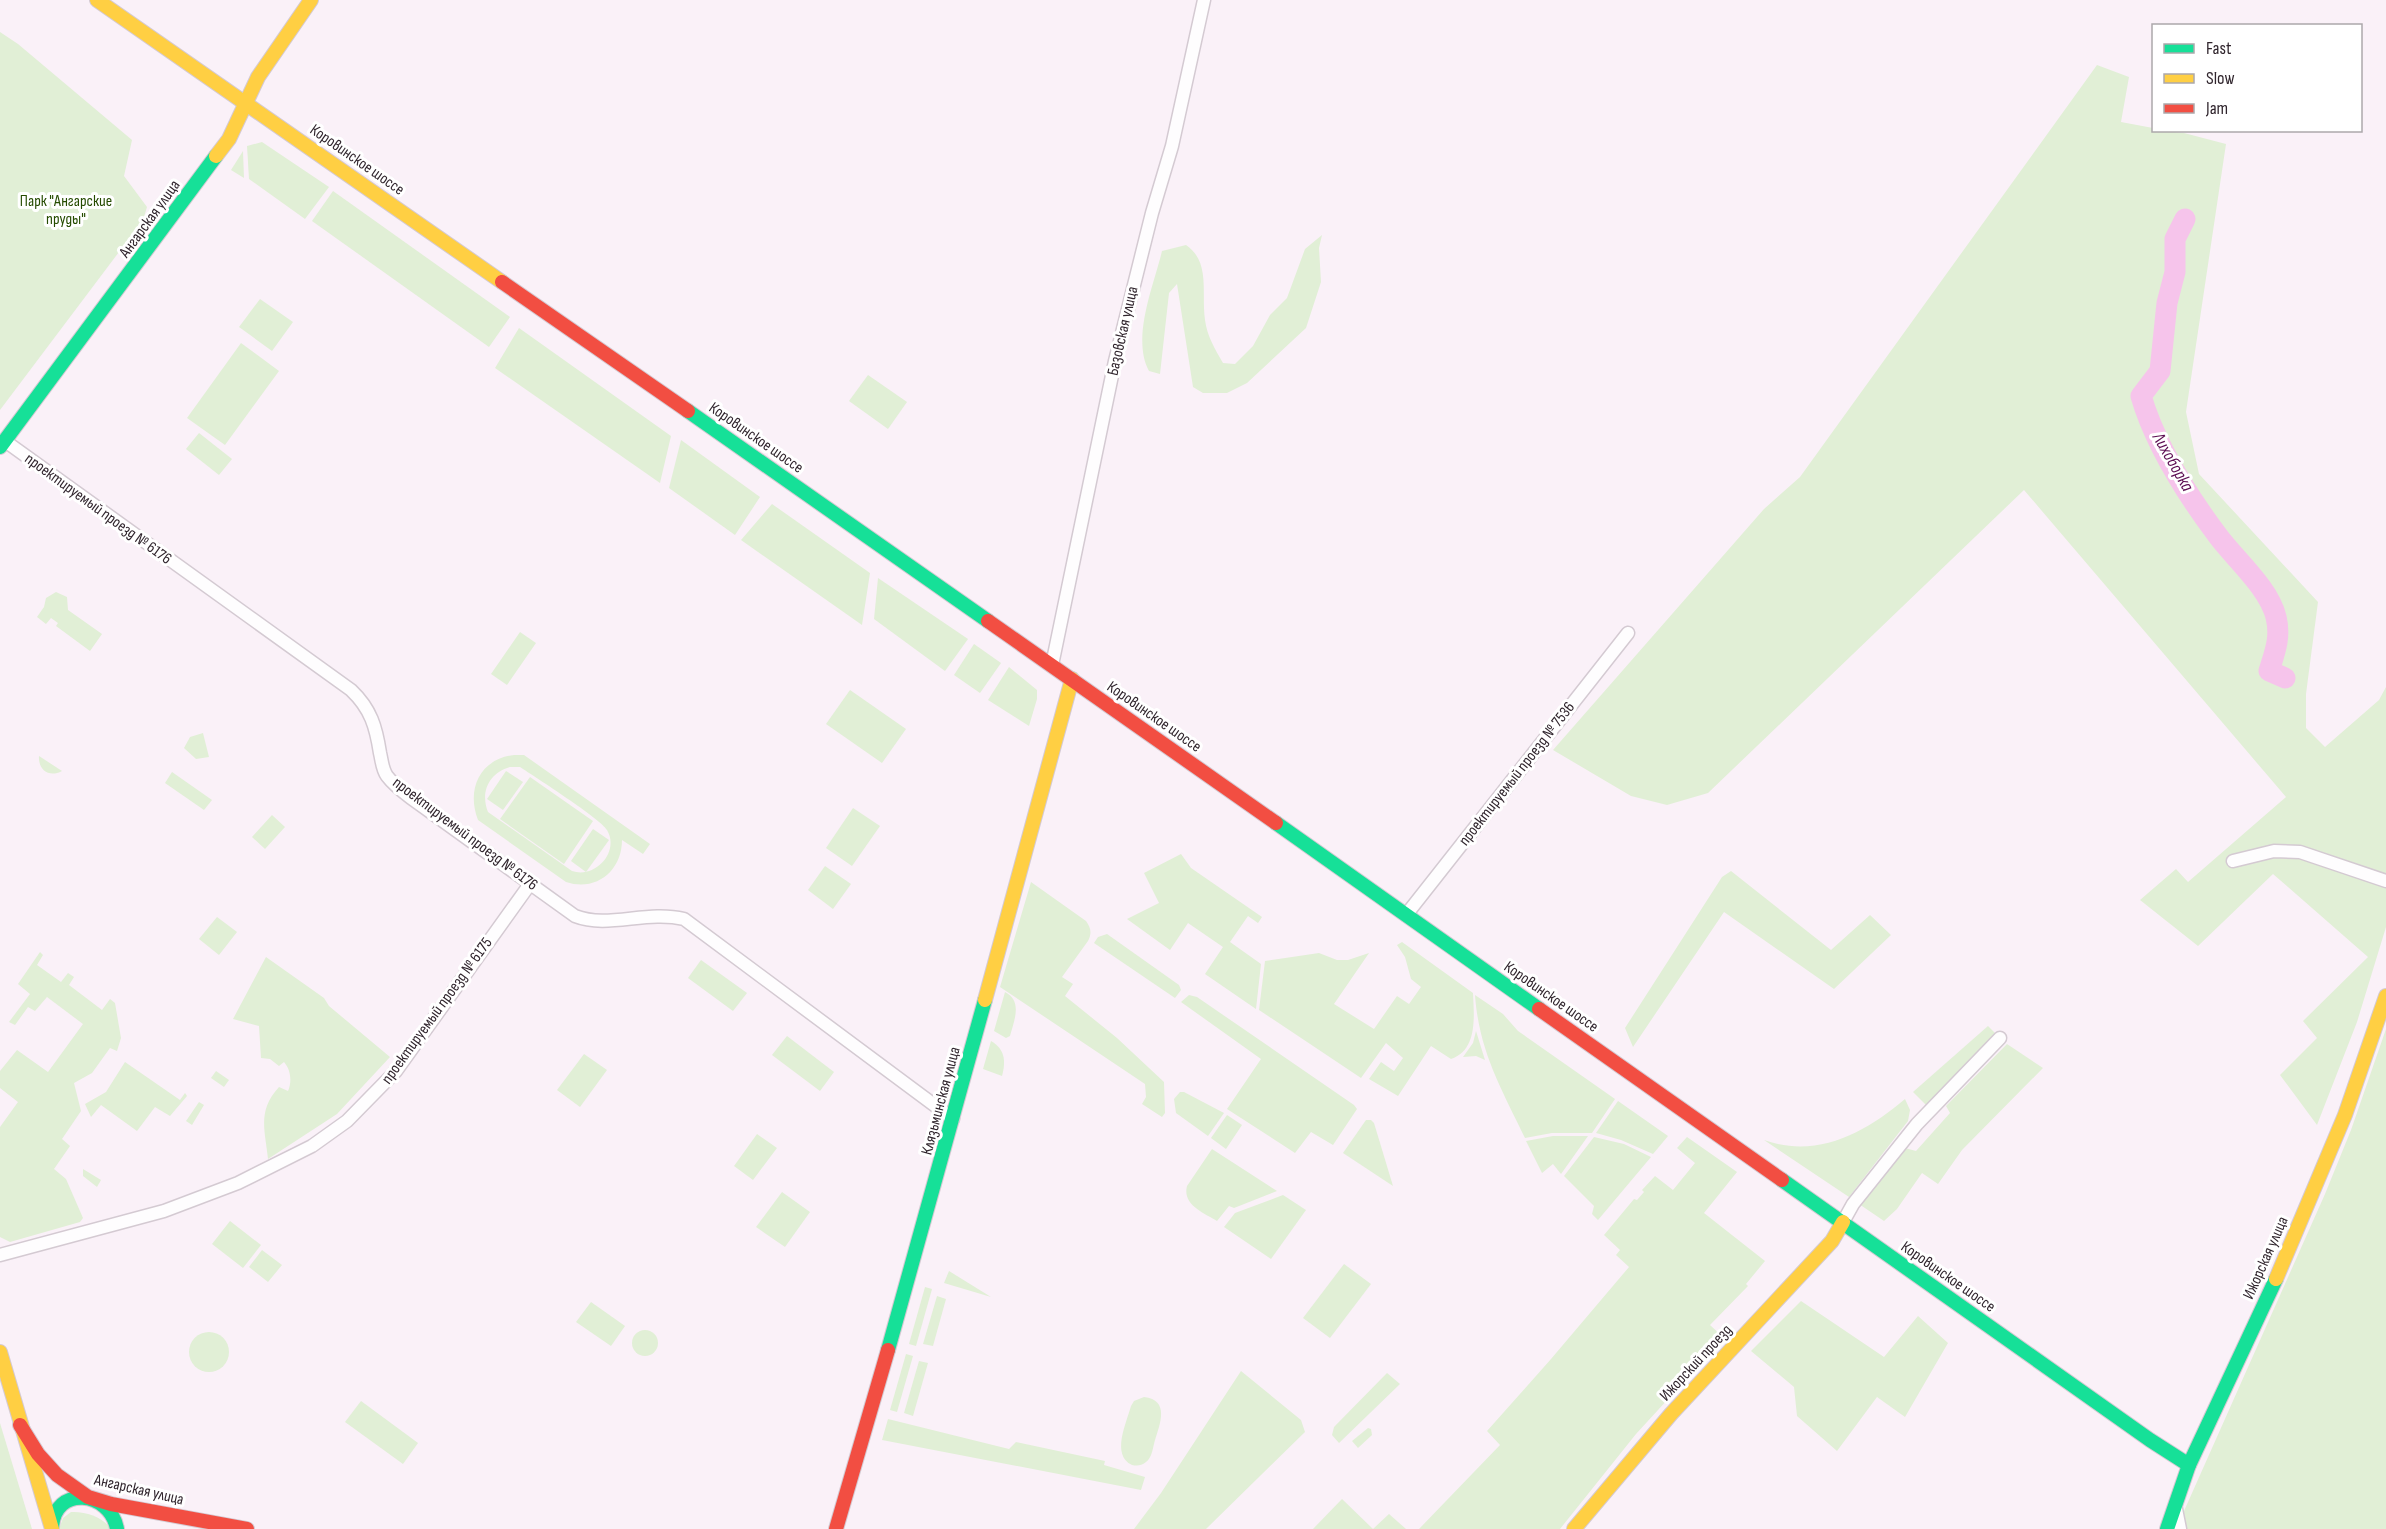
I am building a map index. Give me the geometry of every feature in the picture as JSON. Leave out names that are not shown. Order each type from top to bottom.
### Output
[{"type":"main road","name":"Коровинское шоссе","points":[[97,0],[1052,665],[2150,1440],[2189,1465]]},
{"type":"main road","name":"Ангарская улица","points":[[2,444],[229,140],[244,103],[258,78],[311,0]]},
{"type":"main road","name":"Клязьминская улица","points":[[836,1529],[953,1119],[1072,680]]},
{"type":"main road","name":"Ижорская улица","points":[[2166,1529],[2189,1465],[2281,1268],[2341,1125],[2386,996]]},
{"type":"main road","name":"Ижорский проезд","points":[[1574,1529],[1671,1414],[1832,1241],[1843,1222]]},
{"type":"main road","name":"Ангарская улица","points":[[0,1353],[52,1528]]},
{"type":"main road","name":"Ангарская улица","points":[[20,1425],[34,1449],[57,1476],[88,1497],[111,1504],[247,1529]]},
{"type":"main road","points":[[52,1528],[52,1518],[60,1507],[74,1499],[88,1497],[113,1516],[117,1529]]},
{"type":"street","name":"Базовская улица","points":[[1052,665],[1115,361],[1152,213],[1172,146],[1204,0]]},
{"type":"street","name":"проектируемый проезд № 6176","points":[[2,444],[351,690],[362,700],[372,716],[386,775],[411,798],[575,916],[594,921],[656,915],[684,919],[953,1119]]},
{"type":"street","name":"проектируемый проезд № 7536","points":[[1406,915],[1628,633]]},
{"type":"street","points":[[2233,861],[2274,852],[2300,852],[2386,881]]},
{"type":"street","name":"проектируемый проезд № 6175","points":[[0,1255],[164,1211],[238,1183],[312,1146],[347,1120],[396,1071],[530,884]]},
{"type":"street","points":[[1843,1222],[1853,1204],[1917,1124],[2000,1038]]},
{"type":"street","points":[[2176,1505],[2180,1529]]},
{"type":"green space","name":"Парк \"Ангарские пруды\"","points":[[0,32],[18,44],[132,140],[124,176],[147,207],[144,217],[131,236],[0,410]]},
{"type":"green space","points":[[2097,65],[2129,77],[2121,122],[2152,128],[2152,132],[2184,133],[2226,144],[2186,412],[2199,474],[2318,602],[2306,694],[2306,728],[2325,747],[2379,700],[2386,687],[2386,927],[2357,1022],[2317,1125],[2280,1075],[2317,1038],[2303,1021],[2368,957],[2273,874],[2198,946],[2140,900],[2176,869],[2188,882],[2286,797],[2024,490],[1708,793],[1667,805],[1631,796],[1553,750],[1764,509],[1800,477]]},
{"type":"green space","points":[[262,142],[329,187],[305,219],[249,179],[247,146]]},
{"type":"green space","points":[[243,151],[244,178],[231,170]]},
{"type":"green space","points":[[333,191],[510,317],[489,347],[312,221]]},
{"type":"green space","points":[[1322,235],[1319,248],[1321,282],[1306,328],[1247,383],[1227,393],[1203,393],[1193,387],[1177,284],[1169,293],[1160,374],[1149,371],[1144,358],[1143,327],[1162,251],[1186,245],[1194,252],[1202,269],[1205,320],[1209,337],[1223,363],[1235,364],[1253,346],[1270,315],[1287,298],[1305,249]]},
{"type":"green space","points":[[260,299],[293,322],[272,351],[239,327]]},
{"type":"green space","points":[[519,328],[671,436],[660,483],[495,368]]},
{"type":"green space","points":[[241,343],[279,371],[225,445],[187,418]]},
{"type":"green space","points":[[868,375],[907,402],[888,429],[849,401]]},
{"type":"green space","points":[[199,433],[232,459],[219,475],[186,449]]},
{"type":"green space","points":[[681,440],[760,497],[735,535],[669,488]]},
{"type":"green space","points":[[772,504],[870,573],[862,625],[741,540]]},
{"type":"green space","points":[[878,578],[968,639],[945,671],[874,619]]},
{"type":"green space","points":[[56,592],[67,597],[68,610],[102,634],[90,651],[56,626],[58,623],[51,618],[46,624],[37,617],[44,607],[46,598]]},
{"type":"green space","points":[[520,632],[536,643],[507,685],[491,674]]},
{"type":"green space","points":[[974,644],[1001,663],[980,693],[954,675]]},
{"type":"green space","points":[[1009,667],[1037,690],[1037,699],[1029,726],[988,700]]},
{"type":"green space","points":[[850,690],[906,729],[882,763],[826,724]]},
{"type":"green space","points":[[203,733],[209,757],[196,759],[184,748],[190,737]]},
{"type":"green space","points":[[524,755],[650,844],[643,854],[622,840],[617,861],[605,876],[587,884],[566,882],[478,820],[474,797],[475,787],[485,769],[492,762]],"holes":[[[520,767],[581,808],[607,830],[610,838],[608,855],[597,867],[589,871],[572,871],[488,812],[485,797],[488,784],[503,770]]]},
{"type":"green space","points":[[39,756],[62,771],[53,774],[45,771],[40,765]]},
{"type":"green space","points":[[506,771],[523,782],[503,810],[487,799]]},
{"type":"green space","points":[[172,772],[212,800],[204,810],[165,783]]},
{"type":"green space","points":[[530,777],[593,821],[564,864],[500,819]]},
{"type":"green space","points":[[853,808],[880,826],[852,866],[826,848]]},
{"type":"green space","points":[[272,815],[285,827],[265,849],[252,837]]},
{"type":"green space","points":[[593,829],[609,840],[586,872],[571,861]]},
{"type":"green space","points":[[1181,854],[1191,868],[1262,917],[1258,923],[1248,916],[1230,942],[1261,964],[1256,1009],[1205,974],[1223,947],[1188,923],[1170,950],[1127,919],[1159,903],[1144,873]]},
{"type":"green space","points":[[825,866],[851,884],[833,909],[808,890]]},
{"type":"green space","points":[[1731,871],[1831,950],[1870,915],[1891,935],[1834,989],[1724,912],[1633,1047],[1625,1028],[1722,877]]},
{"type":"green space","points":[[1031,882],[1088,924],[1090,933],[1088,941],[1062,977],[1073,984],[1065,996],[1117,1038],[1164,1082],[1165,1113],[1162,1117],[1142,1104],[1146,1097],[1145,1084],[1000,987]]},
{"type":"green space","points":[[217,917],[237,932],[219,955],[199,939]]},
{"type":"green space","points":[[1107,934],[1179,985],[1181,990],[1175,998],[1094,943],[1098,937]]},
{"type":"green space","points":[[1402,942],[1473,993],[1474,1022],[1470,1040],[1460,1055],[1451,1059],[1431,1046],[1398,1096],[1369,1079],[1381,1062],[1394,1071],[1403,1058],[1386,1043],[1361,1078],[1259,1010],[1265,961],[1319,953],[1337,960],[1348,960],[1369,953],[1334,1004],[1374,1029],[1397,996],[1409,1004],[1421,987],[1411,979],[1405,957],[1397,945]]},
{"type":"green space","points":[[40,952],[43,955],[37,965],[61,982],[68,973],[74,977],[69,985],[102,1010],[110,999],[115,1003],[121,1038],[117,1051],[110,1048],[92,1073],[74,1083],[81,1111],[62,1139],[70,1146],[54,1169],[66,1179],[83,1218],[80,1222],[10,1242],[0,1237],[0,1127],[18,1102],[0,1088],[0,1071],[17,1050],[48,1072],[83,1024],[47,997],[35,1011],[28,1007],[15,1025],[9,1022],[30,994],[18,984]]},
{"type":"green space","points":[[266,957],[324,998],[329,1006],[390,1057],[337,1114],[268,1159],[264,1130],[265,1113],[272,1096],[279,1087],[288,1091],[289,1072],[284,1062],[279,1066],[270,1059],[261,1058],[259,1026],[233,1019]]},
{"type":"green space","points":[[701,960],[747,993],[733,1011],[688,978]]},
{"type":"green space","points":[[1005,992],[1011,996],[1016,1006],[1010,1036],[1006,1038],[994,1031]]},
{"type":"green space","points":[[1189,995],[1197,997],[1354,1105],[1357,1109],[1333,1145],[1311,1132],[1295,1153],[1227,1109],[1261,1059],[1181,1002]]},
{"type":"green space","points":[[1475,995],[1503,1014],[1518,1031],[1615,1099],[1592,1133],[1552,1133],[1525,1138],[1486,1052],[1477,1015]]},
{"type":"green space","points":[[1988,1026],[1998,1036],[1926,1105],[1913,1092]]},
{"type":"green space","points":[[2386,1029],[2386,1529],[2176,1529],[2325,1194],[2351,1130]]},
{"type":"green space","points":[[1476,1031],[1485,1060],[1476,1056],[1463,1057],[1473,1043]]},
{"type":"green space","points":[[787,1036],[834,1072],[820,1091],[772,1055]]},
{"type":"green space","points":[[991,1041],[1002,1052],[1004,1065],[1002,1076],[983,1069]]},
{"type":"green space","points":[[2007,1044],[2043,1068],[1962,1150],[1938,1184],[1922,1173],[1897,1209],[1884,1221],[1859,1204],[1905,1148],[1916,1151],[1950,1113],[1946,1106]]},
{"type":"green space","points":[[584,1054],[607,1070],[580,1107],[557,1090]]},
{"type":"green space","points":[[125,1062],[180,1100],[185,1093],[187,1096],[170,1116],[155,1107],[137,1131],[101,1105],[91,1117],[85,1104],[106,1092]]},
{"type":"green space","points":[[216,1071],[229,1080],[224,1087],[211,1078]]},
{"type":"green space","points":[[1180,1092],[1224,1113],[1208,1136],[1176,1113],[1174,1099]]},
{"type":"green space","points":[[1905,1099],[1910,1110],[1908,1121],[1849,1197],[1764,1140],[1784,1145],[1803,1146],[1839,1139],[1874,1122]]},
{"type":"green space","points":[[1618,1101],[1668,1136],[1653,1154],[1621,1140],[1596,1133]]},
{"type":"green space","points":[[199,1102],[204,1105],[192,1125],[186,1121]]},
{"type":"green space","points":[[1227,1115],[1242,1125],[1226,1149],[1211,1138]]},
{"type":"green space","points":[[1366,1120],[1374,1123],[1393,1186],[1343,1153]]},
{"type":"green space","points":[[757,1134],[777,1148],[753,1180],[734,1166]]},
{"type":"green space","points":[[1553,1136],[1588,1136],[1561,1174],[1553,1164],[1542,1173],[1526,1141]]},
{"type":"green space","points":[[1594,1137],[1624,1144],[1651,1157],[1598,1220],[1592,1214],[1594,1206],[1564,1176]]},
{"type":"green space","points":[[1687,1137],[1737,1172],[1704,1213],[1765,1261],[1746,1284],[1748,1286],[1710,1325],[1724,1338],[1636,1434],[1560,1529],[1419,1529],[1500,1445],[1487,1431],[1629,1267],[1616,1255],[1620,1250],[1604,1235],[1634,1199],[1637,1200],[1644,1192],[1642,1190],[1655,1176],[1673,1190],[1695,1163],[1677,1148]]},
{"type":"green space","points":[[1212,1149],[1277,1191],[1234,1208],[1229,1206],[1217,1221],[1195,1208],[1186,1193],[1187,1186]]},
{"type":"green space","points":[[83,1169],[101,1180],[97,1187],[83,1176]]},
{"type":"green space","points":[[782,1192],[810,1212],[785,1247],[756,1227]]},
{"type":"green space","points":[[1283,1195],[1306,1210],[1271,1259],[1224,1227],[1235,1213]]},
{"type":"green space","points":[[230,1221],[261,1245],[243,1268],[212,1244]]},
{"type":"green space","points":[[262,1250],[282,1265],[268,1282],[249,1267]]},
{"type":"green space","points":[[1344,1264],[1371,1284],[1330,1338],[1303,1318]]},
{"type":"green space","points":[[949,1271],[991,1297],[944,1283]]},
{"type":"green space","points":[[925,1287],[932,1289],[916,1346],[909,1344]]},
{"type":"green space","points":[[937,1296],[946,1299],[933,1346],[923,1344]]},
{"type":"green space","points":[[1801,1301],[1884,1357],[1918,1316],[1948,1343],[1905,1417],[1877,1397],[1837,1451],[1797,1416],[1794,1387],[1751,1351]]},
{"type":"green space","points":[[591,1302],[625,1326],[611,1346],[576,1322]]},
{"type":"green space","points":[[645,1330],[654,1334],[658,1343],[654,1352],[645,1356],[636,1352],[632,1343],[636,1334]]},
{"type":"green space","points":[[209,1332],[223,1338],[229,1352],[223,1366],[209,1372],[195,1366],[189,1352],[195,1338]]},
{"type":"green space","points":[[906,1354],[913,1356],[897,1412],[890,1410]]},
{"type":"green space","points":[[919,1361],[928,1363],[913,1416],[904,1413]]},
{"type":"green space","points":[[1241,1371],[1301,1420],[1305,1432],[1206,1529],[1134,1529],[1161,1493]]},
{"type":"green space","points":[[1387,1373],[1400,1384],[1339,1443],[1332,1435],[1334,1427]]},
{"type":"green space","points":[[1144,1397],[1157,1403],[1161,1420],[1150,1458],[1142,1464],[1132,1465],[1122,1454],[1122,1438],[1131,1406],[1134,1401]]},
{"type":"green space","points":[[361,1401],[418,1443],[403,1464],[345,1422]]},
{"type":"green space","points":[[888,1419],[1009,1449],[1016,1442],[1105,1461],[1104,1465],[1145,1477],[1141,1490],[882,1440]]},
{"type":"green space","points":[[0,1423],[32,1529],[0,1529]]},
{"type":"green space","points":[[1368,1428],[1371,1429],[1372,1435],[1358,1448],[1352,1441]]},
{"type":"green space","points":[[1342,1499],[1373,1529],[1313,1529]]},
{"type":"green space","points":[[71,1512],[93,1516],[103,1521],[111,1529],[59,1529],[63,1518]]},
{"type":"green space","points":[[1389,1514],[1406,1529],[1373,1529]]},
{"type":"waterway","name":"Лихоборка","points":[[2185,219],[2175,239],[2175,272],[2167,303],[2160,371],[2141,396],[2155,432],[2184,487],[2218,536],[2267,595],[2276,617],[2278,638],[2269,671],[2285,678]]},
{"type":"traffic: fast","points":[[0,447],[216,156]]},
{"type":"traffic: fast","points":[[688,411],[988,621]]},
{"type":"traffic: fast","points":[[1276,823],[1539,1009]]},
{"type":"traffic: fast","points":[[888,1350],[985,1000]]},
{"type":"traffic: fast","points":[[1782,1180],[2150,1440],[2189,1465]]},
{"type":"traffic: fast","points":[[2167,1529],[2189,1465],[2276,1279]]},
{"type":"traffic: fast","points":[[52,1528],[55,1514],[62,1505],[72,1499],[83,1498],[94,1500],[104,1506],[112,1516],[117,1529]]},
{"type":"traffic: slow","points":[[97,0],[502,282]]},
{"type":"traffic: slow","points":[[216,156],[229,139],[258,77],[311,0]]},
{"type":"traffic: slow","points":[[985,1000],[1072,679]]},
{"type":"traffic: slow","points":[[2276,1279],[2345,1115],[2386,996]]},
{"type":"traffic: slow","points":[[1574,1529],[1671,1414],[1832,1241],[1843,1222]]},
{"type":"traffic: slow","points":[[0,1352],[52,1529]]},
{"type":"traffic: jam","points":[[502,282],[688,411]]},
{"type":"traffic: jam","points":[[988,621],[1276,823]]},
{"type":"traffic: jam","points":[[1539,1009],[1782,1180]]},
{"type":"traffic: jam","points":[[836,1529],[888,1350]]},
{"type":"traffic: jam","points":[[20,1425],[38,1454],[57,1475],[88,1497],[111,1504],[247,1529]]}]
